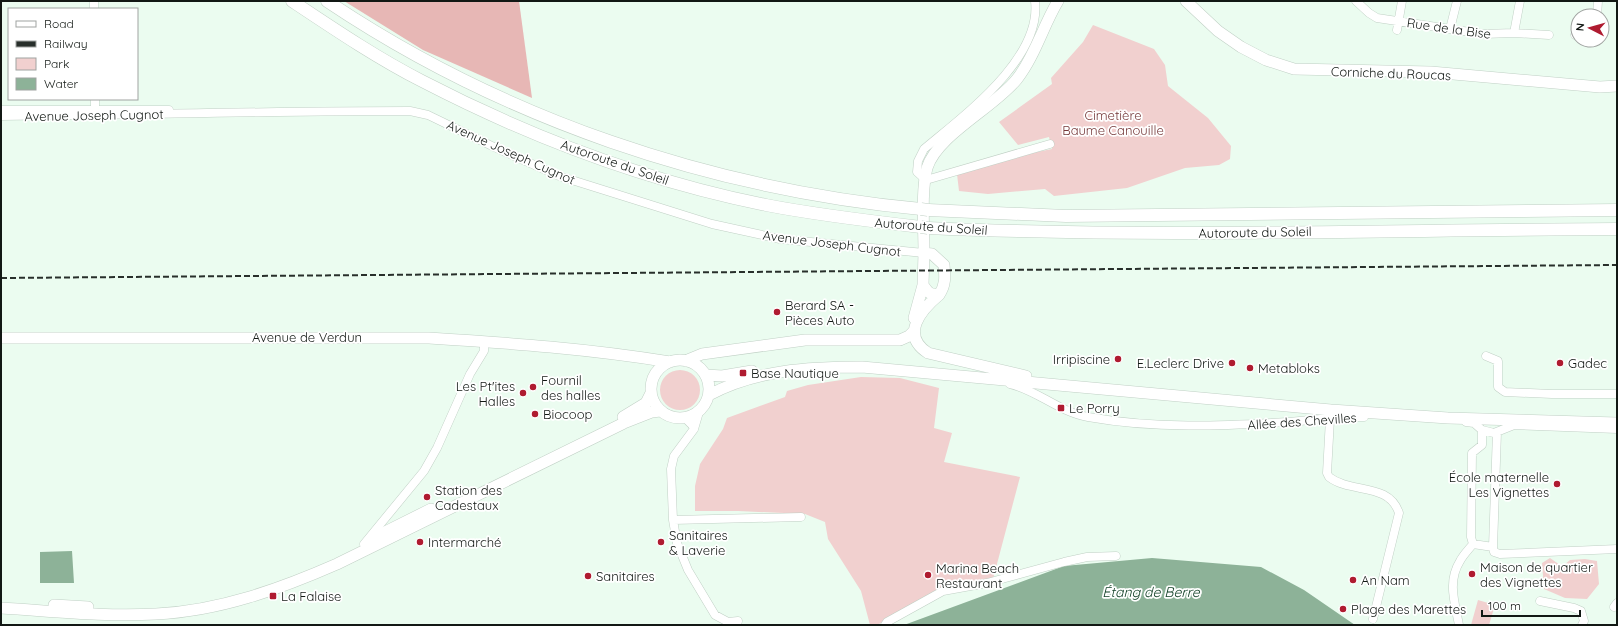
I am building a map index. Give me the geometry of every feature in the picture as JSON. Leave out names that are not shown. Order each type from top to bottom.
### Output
[{"type":"highway","name":"Autoroute du Soleil","points":[[292,1],[351,40],[420,81],[495,117],[574,150],[670,181],[765,205],[843,218],[924,228],[1069,233],[1617,228]]},
{"type":"highway","name":"Autoroute du Soleil","points":[[327,1],[367,28],[435,66],[515,104],[583,132],[658,158],[819,196],[873,204],[924,209],[1066,216],[1617,210]]},
{"type":"main road","points":[[894,340],[905,333],[909,327],[917,310],[924,285],[926,180],[927,168],[932,157],[942,144],[1007,90],[1017,78],[1058,1]]},
{"type":"main road","name":"Corniche du Roucas","points":[[1186,1],[1218,31],[1241,47],[1266,60],[1294,69],[1431,72],[1600,87],[1617,86]]},
{"type":"main road","points":[[611,354],[670,362],[685,361],[702,354],[805,340],[904,339],[914,331],[922,311],[939,295],[944,288],[946,280],[944,265],[932,254],[924,253]]},
{"type":"main road","points":[[924,285],[930,294],[939,295]]},
{"type":"main road","points":[[914,331],[916,342],[920,349],[928,353],[1026,376]]},
{"type":"main road","name":"Avenue de Verdun","points":[[1,338],[429,338],[484,341],[611,354]]},
{"type":"main road","points":[[1,608],[140,608],[212,599],[304,572],[364,544],[404,522],[634,412],[646,403],[651,393],[653,379],[651,372],[644,364],[611,354]]},
{"type":"main road","points":[[651,393],[656,406],[660,411],[676,418],[685,418],[699,412],[709,395],[708,382],[702,371],[702,354]]},
{"type":"main road","points":[[685,361],[702,371],[722,376],[794,363],[869,360],[1332,404],[1424,410],[1617,416]]},
{"type":"main road","points":[[653,379],[663,366],[670,362]]},
{"type":"main road","points":[[709,395],[725,386],[748,378],[801,369],[862,367],[1331,410],[1448,418],[1617,423]]},
{"type":"main road","points":[[1,602],[71,614],[158,614],[220,604],[271,590],[296,582],[337,564],[624,424],[652,412],[660,411]]},
{"type":"street","points":[[1035,1],[1035,17],[1032,29],[1015,63],[993,89],[924,149],[918,161],[917,172],[926,180],[1050,144]]},
{"type":"street","name":"Rue de la Bise","points":[[1356,1],[1373,16],[1397,26],[1450,29],[1483,34],[1510,35],[1514,33],[1549,35]]},
{"type":"street","points":[[1397,26],[1402,1]]},
{"type":"street","points":[[1450,29],[1457,1]]},
{"type":"street","points":[[1514,33],[1520,1]]},
{"type":"street","points":[[95,100],[95,112]]},
{"type":"street","name":"Avenue Joseph Cugnot","points":[[1,110],[160,115],[187,112],[410,111],[428,115],[559,176],[712,224],[780,239],[924,253]]},
{"type":"street","name":"Avenue Joseph Cugnot","points":[[1,116],[95,112]]},
{"type":"street","points":[[364,544],[424,471],[437,448],[470,374],[484,351],[484,341]]},
{"type":"street","points":[[1486,356],[1498,361],[1498,387],[1505,392],[1617,394]]},
{"type":"street","name":"Allée des Chevilles","points":[[992,379],[1017,385],[1053,405],[1086,417],[1138,424],[1213,426],[1360,417],[1468,422],[1474,423],[1482,430],[1497,432],[1514,425],[1617,429]]},
{"type":"street","points":[[699,412],[694,429],[674,456],[671,469],[673,520],[677,544],[688,570],[706,603],[715,615],[728,622],[738,621]]},
{"type":"street","points":[[685,418],[694,429]]},
{"type":"street","points":[[1330,419],[1327,473],[1329,477],[1346,485],[1389,496],[1396,504],[1399,513],[1373,619]]},
{"type":"street","points":[[1482,430],[1482,445]]},
{"type":"street","points":[[1497,432],[1494,552],[1500,554],[1617,549]]},
{"type":"street","points":[[1473,544],[1471,537],[1472,453],[1482,445],[1496,442]]},
{"type":"street","points":[[673,520],[801,517]]},
{"type":"street","points":[[1473,544],[1493,548]]},
{"type":"street","points":[[1459,625],[1452,582],[1460,560],[1473,544]]},
{"type":"street","points":[[885,625],[943,591],[987,583],[1064,562],[1087,558],[1116,556]]},
{"type":"street","points":[[1540,601],[1574,608],[1581,612],[1584,621],[1582,625]]},
{"type":"green space","name":"Cimetière Baume Canouille","points":[[1093,25],[1154,49],[1165,65],[1168,86],[1208,118],[1231,146],[1230,159],[1219,165],[1185,168],[1127,188],[1054,196],[1045,189],[988,194],[959,191],[957,174],[1032,153],[1052,149],[1049,137],[1018,145],[999,122],[1052,84],[1051,78],[1083,42]]},
{"type":"green space","points":[[680,370],[688,372],[694,376],[698,382],[700,390],[698,398],[694,404],[688,408],[680,410],[672,408],[666,404],[662,398],[660,390],[662,382],[666,376],[672,372]]},
{"type":"green space","points":[[861,377],[900,378],[939,388],[934,428],[952,433],[944,462],[1020,477],[993,579],[954,585],[877,625],[870,625],[861,591],[828,539],[825,522],[805,514],[695,511],[695,486],[700,464],[723,429],[727,418],[785,397],[787,391],[808,385]]},
{"type":"green space","points":[[1550,558],[1560,565],[1564,565],[1570,560],[1585,559],[1597,561],[1599,584],[1587,599],[1565,598],[1544,589],[1542,563]]},
{"type":"green space","points":[[1478,600],[1495,605],[1489,625],[1471,625]]},
{"type":"shaded area","points":[[344,1],[519,1],[532,98],[423,50]]},
{"type":"water","points":[[72,551],[74,583],[40,583],[40,552]]},
{"type":"water","name":"Étang de Berre","points":[[1152,558],[1261,567],[1304,590],[1355,625],[904,625],[1064,566]]},
{"type":"railway","points":[[1,278],[1617,265]]},
{"type":"place","name":"Berard SA - Pièces Auto","points":[[777,312]]},
{"type":"place","name":"Irripiscine","points":[[1118,359]]},
{"type":"place","name":"E.Leclerc Drive","points":[[1232,363]]},
{"type":"place","name":"Gadec","points":[[1560,363]]},
{"type":"place","name":"Metabloks","points":[[1250,368]]},
{"type":"place","name":"Base Nautique","points":[[743,373]]},
{"type":"place","name":"Fournil des halles","points":[[533,387]]},
{"type":"place","name":"Les Pt'ites Halles","points":[[523,393]]},
{"type":"place","name":"Le Porry","points":[[1061,408]]},
{"type":"place","name":"Biocoop","points":[[535,414]]},
{"type":"place","name":"École maternelle Les Vignettes","points":[[1557,484]]},
{"type":"place","name":"Station des Cadestaux","points":[[427,497]]},
{"type":"place","name":"Intermarché","points":[[420,542]]},
{"type":"place","name":"Sanitaires & Laverie","points":[[661,542]]},
{"type":"place","name":"Maison de quartier des Vignettes","points":[[1472,574]]},
{"type":"place","name":"Marina Beach Restaurant","points":[[928,575]]},
{"type":"place","name":"Sanitaires","points":[[588,576]]},
{"type":"place","name":"An Nam","points":[[1353,580]]},
{"type":"place","name":"La Falaise","points":[[273,596]]},
{"type":"place","name":"Plage des Marettes","points":[[1343,609]]}]
